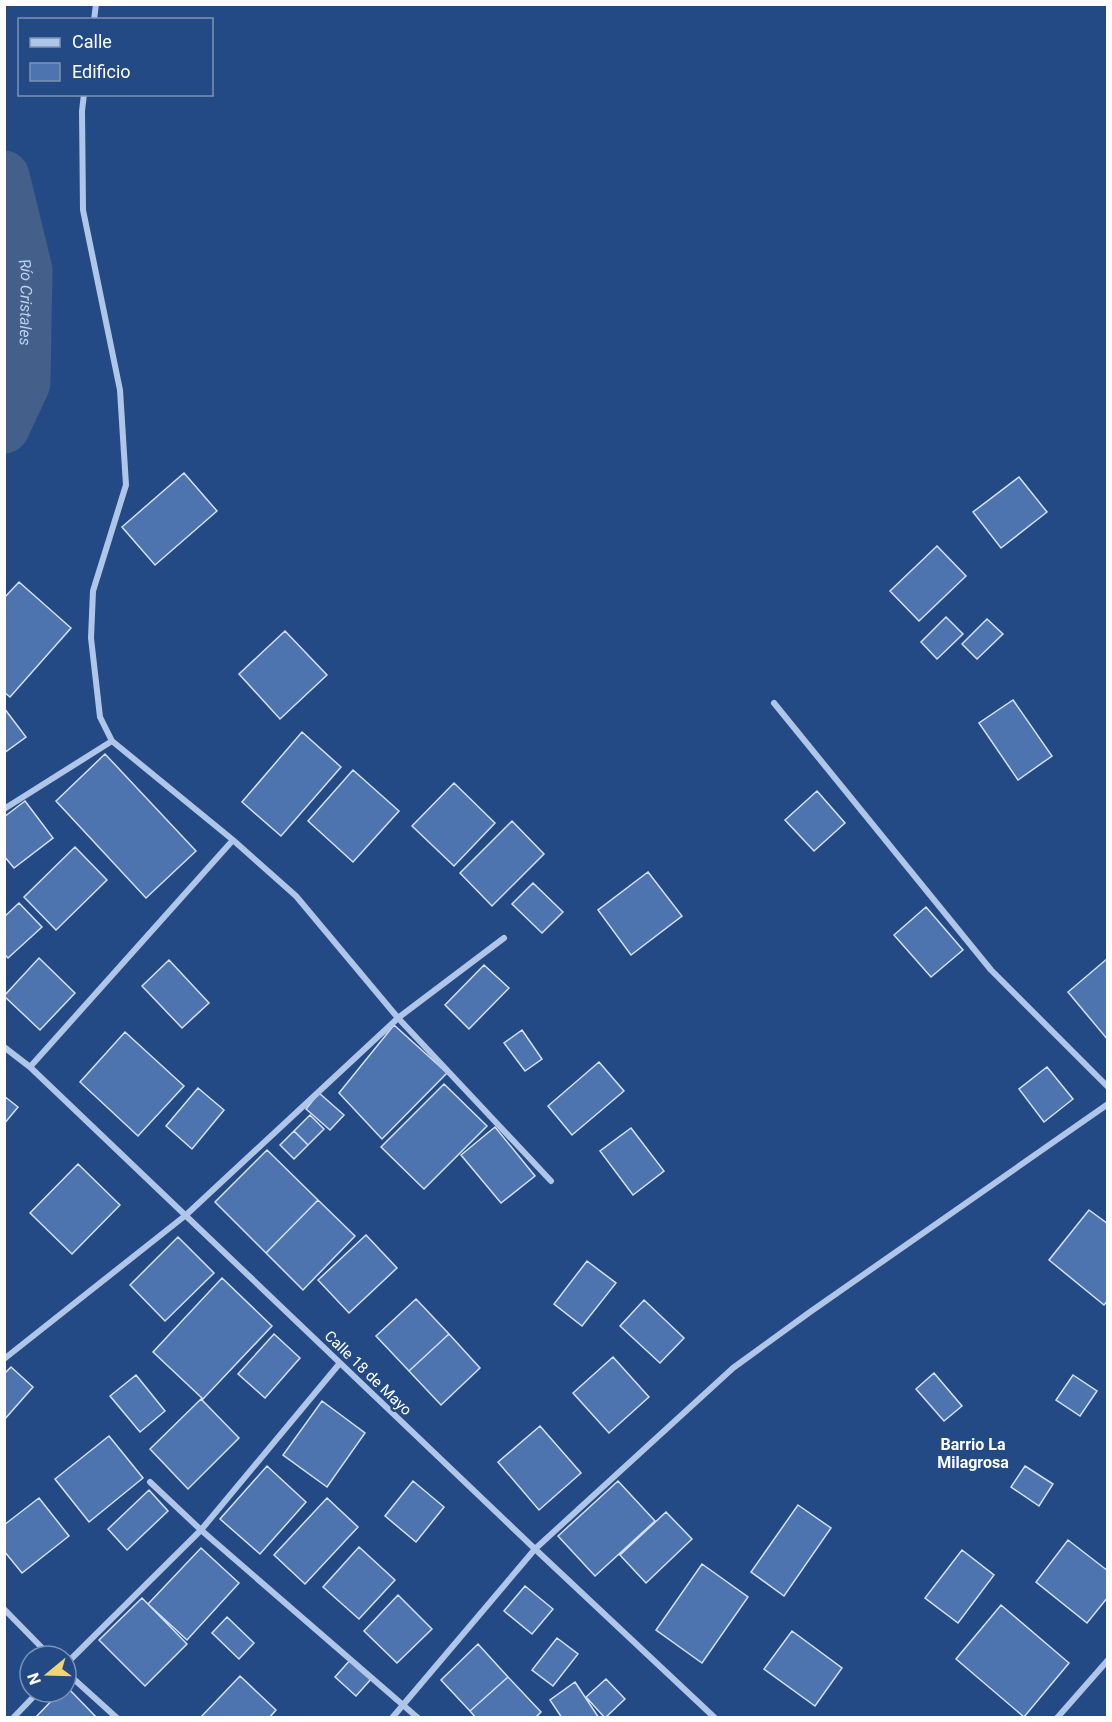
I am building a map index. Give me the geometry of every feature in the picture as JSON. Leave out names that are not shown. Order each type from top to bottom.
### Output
[{"type":"street","points":[[84,96],[84,210],[120,390],[126,485],[93,591],[91,638],[100,717],[112,741],[296,896],[398,1018],[551,1180]]},
{"type":"street","points":[[774,703],[991,970],[1107,1087]]},
{"type":"street","points":[[4,809],[112,741]]},
{"type":"street","points":[[30,1067],[232,840]]},
{"type":"street","points":[[4,1359],[186,1215],[398,1018],[504,938]]},
{"type":"street","name":"Calle 18 de Mayo","points":[[5,1047],[30,1067],[715,1718]]},
{"type":"street","points":[[392,1718],[535,1549],[733,1368],[1107,1104]]},
{"type":"street","points":[[78,1652],[201,1530],[340,1363]]},
{"type":"street","points":[[150,1482],[201,1530],[418,1718]]},
{"type":"street","points":[[4,1609],[38,1644]]},
{"type":"street","points":[[1057,1718],[1107,1660]]},
{"type":"street","points":[[78,1683],[117,1718]]},
{"type":"street","points":[[13,1718],[26,1704]]},
{"type":"building","points":[[184,473],[217,511],[155,565],[122,527]]},
{"type":"building","points":[[1019,477],[1047,512],[1001,548],[973,512]]},
{"type":"building","points":[[937,546],[966,576],[919,621],[890,591]]},
{"type":"building","points":[[19,582],[71,628],[10,697],[4,692],[4,598]]},
{"type":"building","points":[[946,617],[963,634],[937,659],[921,642]]},
{"type":"building","points":[[987,619],[1003,634],[977,659],[962,644]]},
{"type":"building","points":[[285,631],[327,675],[280,719],[239,674]]},
{"type":"building","points":[[1013,700],[1052,756],[1018,780],[979,723]]},
{"type":"building","points":[[4,708],[26,737],[4,753]]},
{"type":"building","points":[[302,732],[341,767],[281,836],[242,802]]},
{"type":"building","points":[[105,754],[196,851],[146,898],[56,801]]},
{"type":"building","points":[[353,770],[399,811],[353,862],[308,821]]},
{"type":"building","points":[[454,783],[495,823],[454,866],[412,826]]},
{"type":"building","points":[[817,791],[845,823],[814,851],[785,820]]},
{"type":"building","points":[[25,801],[53,838],[14,868],[4,856],[4,817]]},
{"type":"building","points":[[512,821],[544,854],[492,906],[460,873]]},
{"type":"building","points":[[75,847],[107,880],[56,930],[24,897]]},
{"type":"building","points":[[648,872],[682,916],[631,955],[598,910]]},
{"type":"building","points":[[533,883],[563,912],[542,933],[512,904]]},
{"type":"building","points":[[19,903],[42,927],[8,958],[4,954],[4,917]]},
{"type":"building","points":[[926,907],[963,950],[931,977],[894,935]]},
{"type":"building","points":[[39,958],[75,993],[40,1030],[4,996]]},
{"type":"building","points":[[1108,958],[1108,1040],[1068,992]]},
{"type":"building","points":[[169,960],[209,1003],[182,1028],[142,986]]},
{"type":"building","points":[[484,965],[509,988],[469,1029],[445,1005]]},
{"type":"building","points":[[394,1025],[447,1073],[382,1139],[339,1093]]},
{"type":"building","points":[[522,1030],[542,1059],[525,1071],[504,1043]]},
{"type":"building","points":[[125,1032],[184,1086],[138,1136],[80,1082]]},
{"type":"building","points":[[599,1062],[624,1091],[572,1135],[548,1106]]},
{"type":"building","points":[[1047,1067],[1073,1099],[1044,1122],[1019,1089]]},
{"type":"building","points":[[444,1084],[487,1126],[424,1189],[381,1147]]},
{"type":"building","points":[[198,1088],[224,1110],[192,1149],[166,1126]]},
{"type":"building","points":[[319,1093],[344,1115],[330,1130],[306,1109]]},
{"type":"building","points":[[4,1096],[18,1107],[4,1124]]},
{"type":"building","points":[[310,1115],[324,1129],[308,1145],[294,1131]]},
{"type":"building","points":[[495,1127],[535,1176],[501,1203],[461,1155]]},
{"type":"building","points":[[631,1128],[664,1171],[633,1195],[600,1151]]},
{"type":"building","points":[[294,1131],[308,1145],[294,1159],[280,1145]]},
{"type":"building","points":[[267,1150],[318,1200],[266,1253],[215,1202]]},
{"type":"building","points":[[78,1164],[120,1205],[72,1254],[30,1213]]},
{"type":"building","points":[[318,1200],[355,1236],[303,1290],[266,1253]]},
{"type":"building","points":[[1089,1210],[1108,1224],[1108,1300],[1104,1305],[1049,1260]]},
{"type":"building","points":[[366,1235],[397,1268],[349,1313],[318,1280]]},
{"type":"building","points":[[178,1237],[214,1273],[165,1321],[130,1285]]},
{"type":"building","points":[[587,1261],[616,1283],[582,1326],[554,1304]]},
{"type":"building","points":[[222,1278],[272,1326],[203,1399],[153,1352]]},
{"type":"building","points":[[416,1299],[449,1334],[409,1371],[376,1336]]},
{"type":"building","points":[[644,1300],[684,1338],[660,1363],[620,1326]]},
{"type":"building","points":[[274,1334],[300,1358],[265,1398],[238,1374]]},
{"type":"building","points":[[449,1334],[480,1368],[441,1405],[409,1371]]},
{"type":"building","points":[[613,1357],[649,1397],[609,1433],[573,1393]]},
{"type":"building","points":[[11,1367],[33,1387],[4,1420],[4,1374]]},
{"type":"building","points":[[934,1373],[962,1406],[944,1421],[916,1389]]},
{"type":"building","points":[[136,1375],[165,1411],[140,1432],[110,1396]]},
{"type":"building","points":[[1073,1375],[1097,1391],[1080,1416],[1056,1400]]},
{"type":"building","points":[[201,1399],[239,1438],[188,1489],[150,1449]]},
{"type":"building","points":[[322,1401],[365,1433],[327,1487],[283,1455]]},
{"type":"building","points":[[540,1426],[581,1473],[539,1510],[498,1462]]},
{"type":"building","points":[[109,1436],[143,1478],[89,1522],[55,1479]]},
{"type":"building","points":[[267,1466],[306,1502],[260,1554],[220,1519]]},
{"type":"building","points":[[1025,1466],[1053,1484],[1039,1506],[1011,1487]]},
{"type":"building","points":[[413,1481],[444,1507],[416,1542],[385,1516]]},
{"type":"building","points":[[618,1481],[655,1521],[595,1576],[558,1536]]},
{"type":"building","points":[[149,1490],[168,1511],[127,1550],[108,1529]]},
{"type":"building","points":[[39,1498],[69,1536],[22,1573],[4,1551],[4,1525]]},
{"type":"building","points":[[327,1498],[358,1527],[305,1584],[274,1555]]},
{"type":"building","points":[[798,1505],[831,1528],[784,1596],[751,1572]]},
{"type":"building","points":[[666,1512],[692,1539],[646,1583],[620,1555]]},
{"type":"building","points":[[1068,1540],[1108,1571],[1108,1597],[1087,1623],[1036,1582]]},
{"type":"building","points":[[359,1547],[395,1580],[359,1619],[323,1587]]},
{"type":"building","points":[[201,1548],[239,1583],[187,1640],[148,1604]]},
{"type":"building","points":[[962,1550],[994,1575],[958,1623],[925,1598]]},
{"type":"building","points":[[702,1564],[748,1597],[702,1663],[656,1630]]},
{"type":"building","points":[[525,1586],[553,1609],[532,1634],[504,1611]]},
{"type":"building","points":[[398,1595],[432,1629],[397,1663],[364,1631]]},
{"type":"building","points":[[142,1598],[187,1644],[145,1686],[99,1640]]},
{"type":"building","points":[[1001,1605],[1069,1663],[1024,1717],[956,1659]]},
{"type":"building","points":[[227,1617],[254,1643],[239,1659],[212,1633]]},
{"type":"building","points":[[792,1631],[842,1668],[815,1706],[764,1669]]},
{"type":"building","points":[[557,1638],[578,1654],[553,1686],[532,1670]]},
{"type":"building","points":[[478,1644],[508,1677],[470,1711],[441,1680]]},
{"type":"building","points":[[351,1659],[372,1678],[356,1696],[335,1677]]},
{"type":"building","points":[[240,1676],[276,1710],[269,1718],[200,1718]]},
{"type":"building","points":[[508,1677],[541,1712],[535,1718],[476,1718],[470,1711]]},
{"type":"building","points":[[606,1679],[625,1699],[605,1718],[586,1697]]},
{"type":"building","points":[[575,1682],[599,1718],[562,1718],[550,1700]]},
{"type":"building","points":[[78,1698],[97,1718],[35,1718],[48,1704],[78,1704]]},
{"type":"waterway","name":"Río Cristales","points":[[4,176],[27,270],[25,383],[4,428]]},
{"type":"district","name":"Barrio La Milagrosa","points":[[973,1453]]}]
